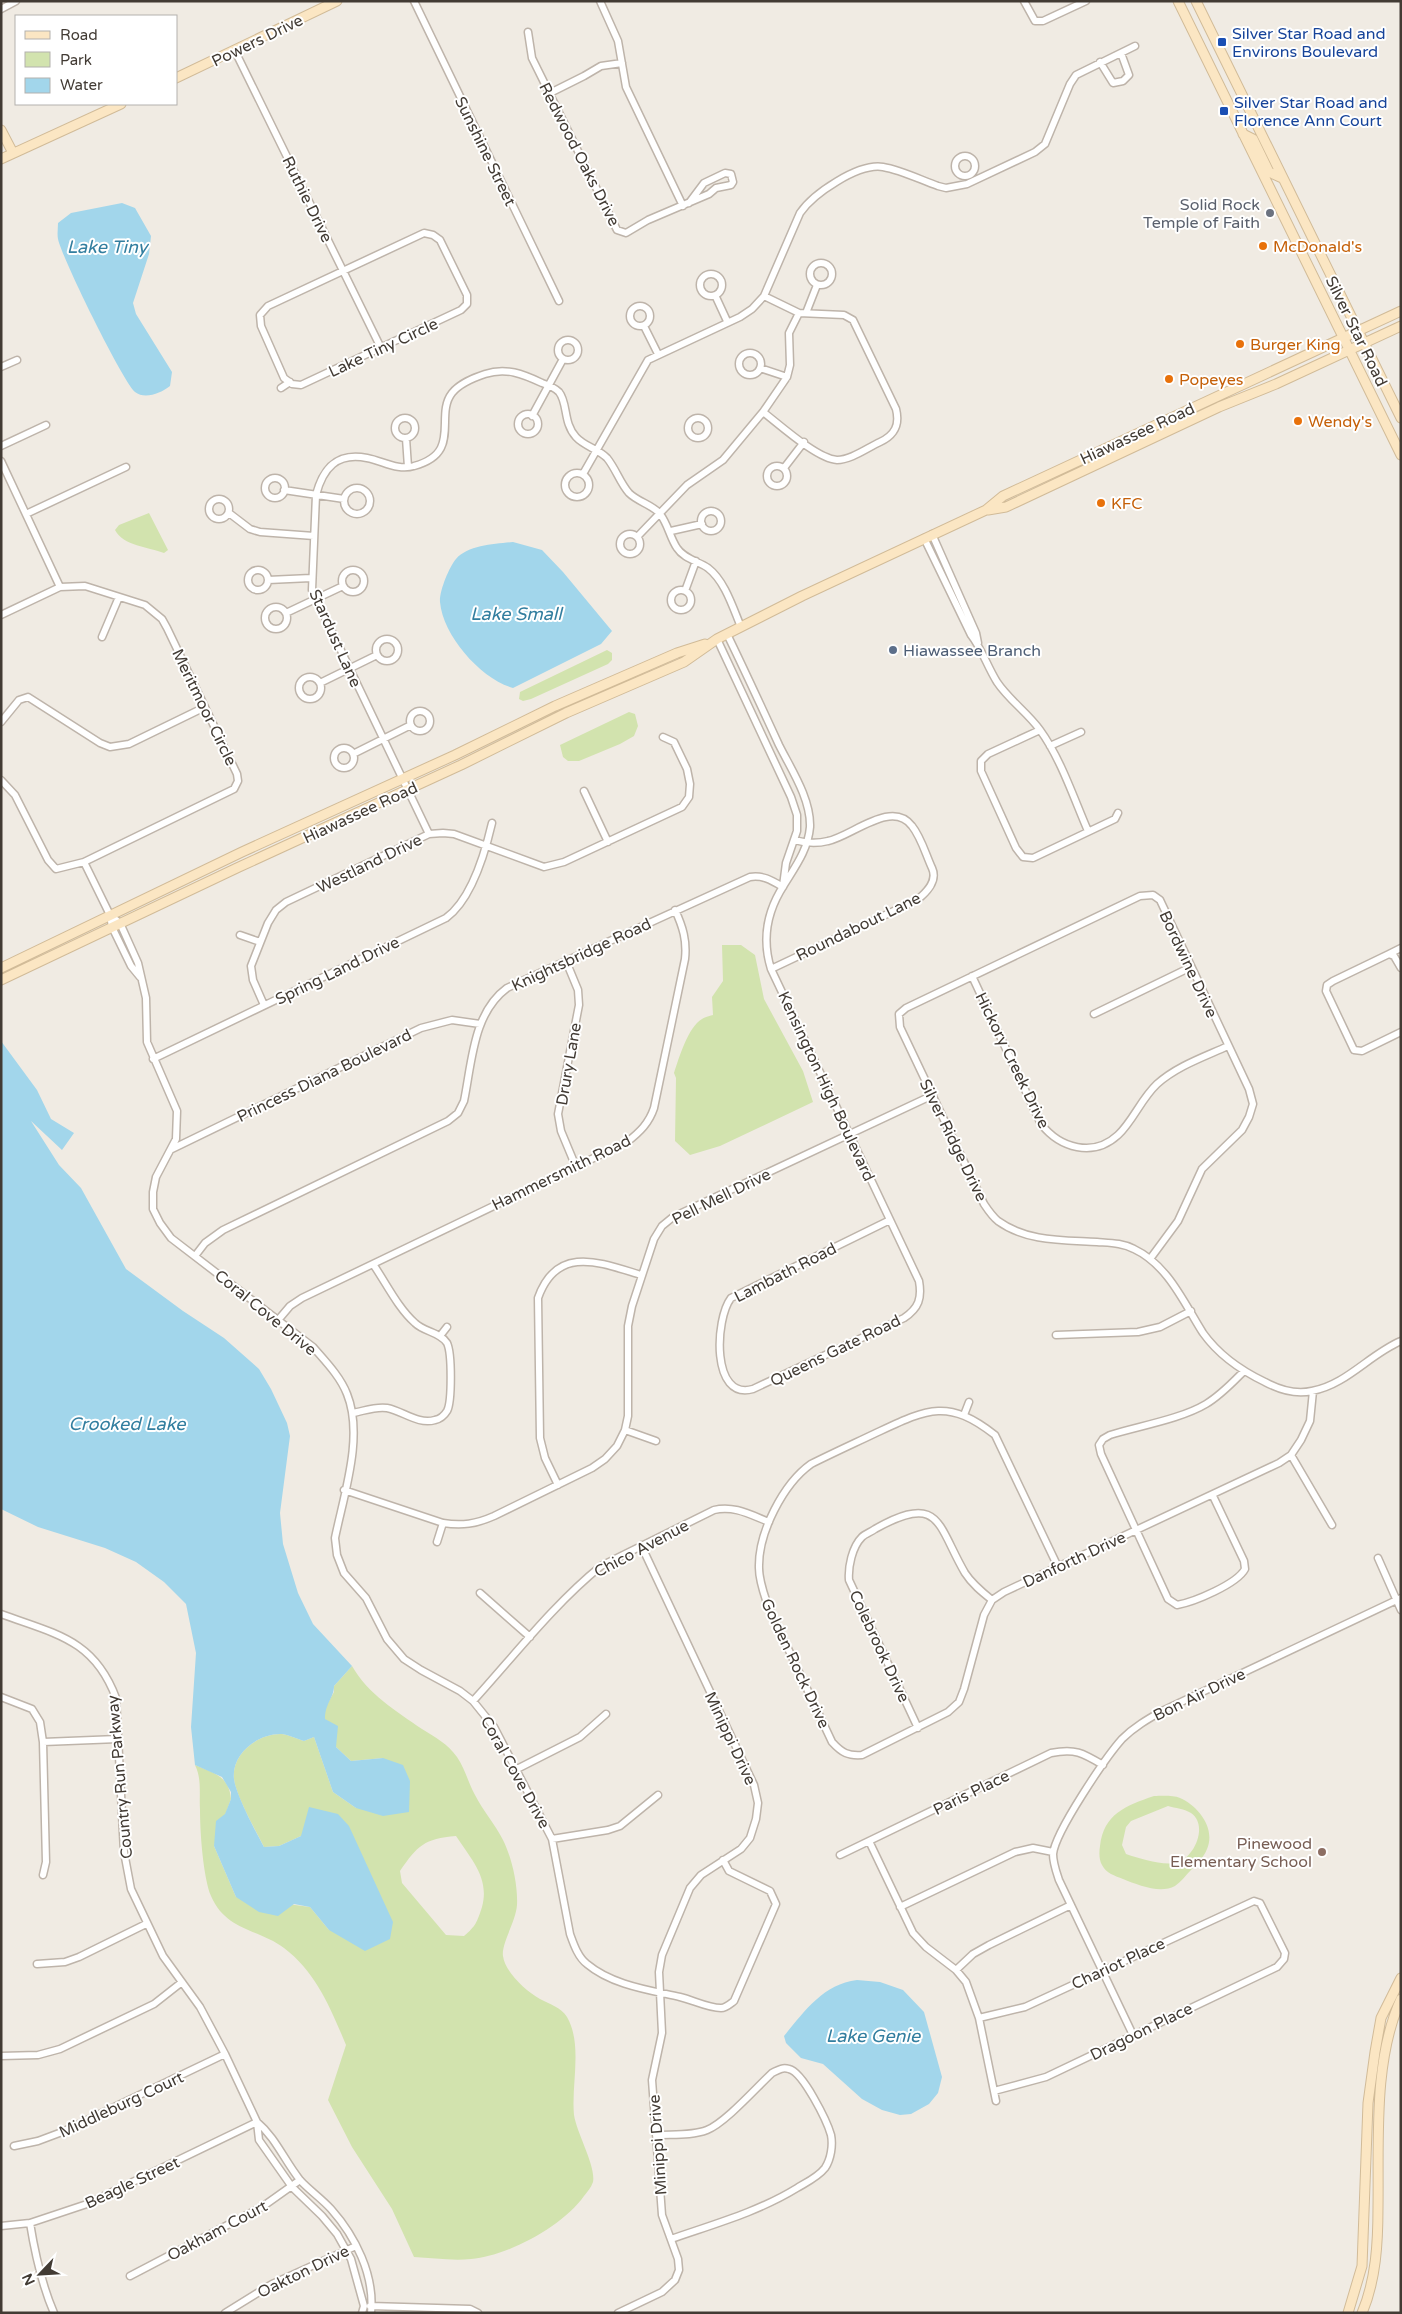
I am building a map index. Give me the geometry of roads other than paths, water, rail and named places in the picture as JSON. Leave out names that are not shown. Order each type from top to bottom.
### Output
[{"type":"street","points":[[1,8],[16,1]]},
{"type":"street","name":"Powers Drive","points":[[178,77],[337,1]]},
{"type":"street","name":"Sunshine Street","points":[[414,1],[560,300]]},
{"type":"street","points":[[600,1],[618,41],[626,87],[686,205]]},
{"type":"street","points":[[1024,1],[1035,21],[1043,21],[1086,1]]},
{"type":"street","name":"Silver Star Road","points":[[1178,1],[1401,455]]},
{"type":"street","name":"Silver Star Road","points":[[1196,1],[1401,418]]},
{"type":"street","name":"Redwood Oaks Drive","points":[[528,32],[532,58],[617,230],[626,233],[648,220],[686,205],[716,188],[731,185],[733,182],[731,174],[725,173],[704,183],[686,205]]},
{"type":"street","points":[[583,474],[648,360],[752,309],[764,296],[800,213],[813,197],[841,180],[874,167],[884,167],[946,188],[1035,152],[1040,148],[1050,132],[1070,84],[1076,75],[1136,46]]},
{"type":"street","name":"Ruthie Drive","points":[[235,51],[381,348]]},
{"type":"street","points":[[1100,62],[1113,83],[1123,81],[1129,75],[1122,53]]},
{"type":"street","points":[[550,93],[601,66],[622,63]]},
{"type":"street","points":[[1,159],[119,105]]},
{"type":"street","points":[[1,130],[13,153]]},
{"type":"street","points":[[1243,134],[1253,139],[1270,172],[1282,178]]},
{"type":"street","name":"Lake Tiny Circle","points":[[424,233],[433,234],[440,240],[467,295],[467,304],[461,310],[381,348],[301,385],[290,382],[284,378],[260,326],[260,315],[268,306],[343,270],[424,233]]},
{"type":"street","points":[[637,537],[687,485],[723,460],[763,412],[786,377],[790,365],[789,333],[817,285]]},
{"type":"street","points":[[715,295],[727,321]]},
{"type":"street","points":[[763,412],[829,458],[845,458],[887,439],[898,426],[899,420],[896,409],[853,320],[844,315],[802,313],[764,296]]},
{"type":"street","name":"Hiawassee Road","points":[[1,968],[242,852],[402,780],[555,706],[677,653],[717,639],[928,536],[986,510],[1011,493],[1401,311]]},
{"type":"street","points":[[644,326],[658,354]]},
{"type":"street","name":"Hiawassee Road","points":[[986,510],[1006,507],[1219,407],[1276,384],[1401,326]]},
{"type":"street","points":[[532,416],[564,359]]},
{"type":"street","points":[[1,367],[17,360]]},
{"type":"street","points":[[760,368],[786,377]]},
{"type":"street","name":"Stardust Lane","points":[[429,834],[315,599],[311,578],[316,495],[320,480],[328,469],[344,458],[367,458],[396,467],[408,467],[427,462],[438,452],[444,440],[451,394],[459,385],[485,374],[502,370],[519,372],[550,386]]},
{"type":"street","points":[[280,388],[290,382]]},
{"type":"street","points":[[550,386],[559,392],[567,423],[577,439],[597,450],[608,459],[634,498],[659,513],[671,531],[677,548],[686,556],[709,569],[720,582],[741,627]]},
{"type":"street","points":[[1,446],[46,425]]},
{"type":"street","points":[[406,438],[408,467]]},
{"type":"street","points":[[784,468],[804,442]]},
{"type":"street","points":[[1,461],[60,587]]},
{"type":"street","points":[[26,514],[126,467]]},
{"type":"street","points":[[359,488],[368,492],[370,502],[366,511],[356,514],[347,509],[344,499],[349,490],[359,488]]},
{"type":"street","points":[[284,490],[344,499]]},
{"type":"street","points":[[229,514],[250,529],[260,532],[314,536]]},
{"type":"street","points":[[671,531],[702,524]]},
{"type":"street","points":[[928,536],[976,633],[979,645],[996,680],[1013,702],[1040,730],[1050,746],[1088,831]]},
{"type":"street","points":[[685,590],[696,561]]},
{"type":"street","points":[[268,580],[311,578]]},
{"type":"street","name":"Meritmoor Circle","points":[[1,615],[60,587],[85,586],[145,605],[162,619],[238,774],[238,781],[234,789],[84,862],[56,870],[48,860],[15,795],[1,780]]},
{"type":"street","points":[[286,613],[343,586]]},
{"type":"street","points":[[102,637],[119,597]]},
{"type":"street","name":"Kensington High Boulevard","points":[[727,634],[803,795],[810,826],[807,843],[796,868],[783,887],[769,916],[766,953],[771,969],[919,1281]]},
{"type":"street","name":"Hiawassee Road","points":[[1,980],[408,790],[566,713],[684,662],[717,639]]},
{"type":"street","name":"Kensington High Boulevard","points":[[717,639],[791,797],[797,815],[797,831],[786,863],[783,887]]},
{"type":"street","points":[[320,683],[377,655]]},
{"type":"street","points":[[1,722],[19,700],[28,697],[100,743],[110,747],[129,744],[205,708]]},
{"type":"street","points":[[353,754],[411,725]]},
{"type":"street","points":[[1040,730],[988,754],[981,761],[981,770],[1016,848],[1023,856],[1033,858],[1114,819],[1118,813]]},
{"type":"street","points":[[1050,746],[1081,732]]},
{"type":"street","name":"Westland Drive","points":[[264,1005],[253,980],[251,966],[272,916],[286,902],[429,834],[454,834],[544,867],[559,864],[682,807],[689,797],[690,784],[687,769],[674,742],[663,737]]},
{"type":"street","points":[[584,791],[608,842]]},
{"type":"street","name":"Roundabout Lane","points":[[771,969],[918,900],[927,892],[933,882],[934,871],[912,826],[904,818],[882,817],[830,841],[807,843],[794,840]]},
{"type":"street","name":"Spring Land Drive","points":[[153,1059],[446,918],[456,910],[463,900],[487,846],[492,823]]},
{"type":"street","name":"Coral Cove Drive","points":[[84,862],[116,925],[131,966],[142,980],[146,998],[147,1042],[177,1111],[178,1128],[172,1149],[156,1177],[153,1192],[153,1209],[160,1224],[171,1238],[279,1319],[313,1347],[332,1369],[346,1392],[353,1413],[355,1435],[335,1538],[337,1555],[344,1573],[366,1598],[387,1639],[404,1659],[473,1701],[494,1727],[552,1839],[570,1934],[575,1950],[585,1963],[599,1972],[659,1994],[721,2008],[729,2006],[734,2001],[776,1904],[770,1891],[729,1871],[723,1860]]},
{"type":"street","name":"Knightsbridge Road","points":[[195,1256],[212,1236],[223,1230],[448,1121],[458,1113],[464,1100],[480,1024],[497,995],[507,988],[750,876],[769,878],[783,887]]},
{"type":"street","name":"Bordwine Drive","points":[[900,1027],[899,1014],[906,1008],[1140,896],[1153,895],[1160,900],[1249,1089],[1253,1104],[1242,1130],[1202,1169],[1178,1221],[1150,1259]]},
{"type":"street","name":"Hammersmith Road","points":[[279,1319],[290,1306],[302,1298],[576,1167],[627,1142],[640,1133],[650,1119],[685,959],[687,945],[683,928],[675,910]]},
{"type":"street","points":[[240,935],[260,942]]},
{"type":"street","points":[[1401,948],[1333,981],[1327,985],[1326,991],[1354,1050],[1362,1051],[1401,1032]]},
{"type":"street","points":[[1390,954],[1394,956],[1401,968]]},
{"type":"street","name":"Drury Lane","points":[[566,961],[578,990],[579,1006],[558,1114],[560,1131],[576,1167]]},
{"type":"street","points":[[1094,1014],[1191,967]]},
{"type":"street","name":"Hickory Creek Drive","points":[[972,976],[1041,1124],[1050,1136],[1064,1144],[1080,1148],[1108,1142],[1118,1135],[1141,1101],[1158,1083],[1177,1069],[1228,1046]]},
{"type":"street","name":"Princess Diana Boulevard","points":[[172,1149],[421,1028],[452,1020],[480,1024]]},
{"type":"street","name":"Silver Ridge Drive","points":[[900,1027],[979,1195],[997,1221],[1026,1235],[1045,1239],[1117,1243],[1134,1248],[1150,1259],[1171,1282],[1204,1334],[1224,1355],[1244,1370],[1280,1389],[1298,1393],[1313,1391],[1332,1384],[1401,1341]]},
{"type":"street","name":"Pell Mell Drive","points":[[344,1490],[443,1523],[458,1526],[478,1523],[558,1485],[605,1459],[617,1446],[625,1430],[628,1416],[628,1326],[641,1275],[654,1239],[662,1226],[673,1217],[933,1095]]},
{"type":"street","name":"Lambath Road","points":[[754,1389],[744,1392],[735,1389],[728,1382],[724,1371],[720,1350],[721,1326],[725,1305],[731,1298],[890,1220]]},
{"type":"street","points":[[558,1485],[545,1458],[540,1438],[538,1298],[542,1288],[559,1269],[582,1260],[641,1275]]},
{"type":"street","points":[[353,1413],[376,1408],[388,1408],[424,1421],[434,1421],[442,1417],[449,1405],[450,1352],[446,1342],[440,1336],[416,1324],[373,1264]]},
{"type":"street","name":"Queens Gate Road","points":[[754,1389],[913,1312],[919,1303],[921,1292],[919,1281]]},
{"type":"street","points":[[1056,1335],[1138,1332],[1160,1327],[1191,1311]]},
{"type":"street","points":[[440,1336],[447,1327]]},
{"type":"street","points":[[1213,1496],[1244,1561],[1245,1569],[1235,1580],[1187,1604],[1177,1605],[1168,1599],[1100,1446],[1103,1439],[1110,1435],[1192,1411],[1206,1404],[1222,1394],[1244,1370]]},
{"type":"street","name":"Danforth Drive","points":[[992,1600],[1004,1592],[1213,1496],[1291,1455],[1302,1440],[1310,1421],[1313,1391]]},
{"type":"street","points":[[964,1416],[969,1402]]},
{"type":"street","name":"Golden Rock Drive","points":[[918,1728],[862,1755],[850,1756],[841,1752],[832,1742],[768,1606],[761,1586],[758,1568],[769,1522],[790,1483],[811,1464],[917,1414],[943,1411],[964,1416],[982,1424],[996,1434],[1058,1567]]},
{"type":"street","points":[[625,1430],[656,1441]]},
{"type":"street","points":[[1291,1455],[1332,1525]]},
{"type":"street","name":"Chico Avenue","points":[[473,1701],[530,1637],[588,1576],[601,1566],[714,1510],[725,1507],[769,1522]]},
{"type":"street","name":"Colebrook Drive","points":[[918,1728],[849,1580],[848,1570],[851,1557],[861,1537],[912,1513],[923,1512],[933,1516],[942,1526],[973,1584],[992,1600]]},
{"type":"street","points":[[437,1542],[443,1523]]},
{"type":"street","name":"Minippi Drive","points":[[618,2313],[662,2292],[675,2280],[679,2270],[662,2215],[652,2080],[662,2033],[659,1972],[662,1955],[690,1888],[701,1875],[741,1848],[750,1838],[756,1819],[758,1803],[754,1785],[641,1545]]},
{"type":"street","points":[[1378,1558],[1399,1599],[1401,1610]]},
{"type":"street","points":[[480,1593],[530,1637]]},
{"type":"street","name":"Bon Air Drive","points":[[1053,1852],[1066,1823],[1103,1765],[1122,1740],[1137,1726],[1162,1710],[1399,1599]]},
{"type":"street","points":[[918,1728],[948,1712],[959,1702],[984,1615],[992,1600]]},
{"type":"street","name":"Country Run Parkway","points":[[1,1614],[80,1646],[97,1662],[108,1679],[116,1698],[124,1852],[131,1889],[146,1924],[163,1956],[200,2007],[225,2054],[257,2122],[259,2140],[292,2187],[322,2216],[337,2234],[351,2259],[363,2309]]},
{"type":"street","points":[[1,1697],[32,1709],[40,1722],[46,1862],[43,1875]]},
{"type":"street","points":[[517,1769],[580,1737],[606,1714]]},
{"type":"street","points":[[42,1742],[118,1738]]},
{"type":"street","name":"Paris Place","points":[[840,1855],[1051,1753],[1065,1750],[1081,1752],[1103,1765]]},
{"type":"street","points":[[552,1839],[608,1830],[620,1826],[658,1795]]},
{"type":"street","points":[[869,1841],[913,1934],[919,1941],[956,1970],[966,1982],[980,2018],[996,2101]]},
{"type":"street","points":[[900,1908],[1015,1852],[1033,1848],[1053,1852],[1059,1880],[1133,2036]]},
{"type":"street","name":"Chariot Place","points":[[980,2018],[1025,2007],[1254,1901],[1260,1903],[1285,1953],[1284,1960]]},
{"type":"street","points":[[956,1970],[981,1949],[1071,1905]]},
{"type":"street","points":[[37,1964],[65,1962],[79,1957],[146,1924]]},
{"type":"street","name":"Dragoon Place","points":[[994,2091],[1046,2077],[1277,1967],[1284,1960]]},
{"type":"street","points":[[1348,2313],[1362,2266],[1368,2103],[1381,2018],[1401,1978]]},
{"type":"street","points":[[1,2056],[38,2056],[60,2049],[154,2004],[182,1982]]},
{"type":"street","points":[[1362,2313],[1374,2273],[1378,2232],[1380,2103],[1384,2060],[1391,2021],[1401,1999]]},
{"type":"street","name":"Middleburg Court","points":[[14,2146],[38,2141],[62,2132],[225,2054]]},
{"type":"street","points":[[656,2135],[696,2133],[707,2130],[718,2123],[772,2073],[780,2068],[789,2068],[798,2073],[806,2084],[831,2134],[830,2156],[825,2167],[816,2177],[770,2204],[670,2239]]},
{"type":"street","name":"Country Run Parkway","points":[[257,2122],[270,2133],[300,2180],[330,2207],[346,2228],[365,2266],[372,2309]]},
{"type":"street","name":"Beagle Street","points":[[1,2226],[30,2223],[87,2204],[257,2122]]},
{"type":"street","name":"Oakham Court","points":[[130,2276],[262,2207],[300,2180]]},
{"type":"street","points":[[30,2223],[38,2267],[54,2313]]},
{"type":"street","name":"Oakton Drive","points":[[224,2313],[272,2284],[356,2246]]},
{"type":"street","points":[[363,2309],[470,2309],[478,2313]]},
{"type":"water","name":"Lake Tiny","points":[[122,203],[135,208],[151,236],[149,254],[133,303],[136,314],[172,372],[170,386],[158,393],[148,395],[135,392],[118,366],[81,293],[62,251],[58,237],[58,223],[71,213]]},
{"type":"water","name":"Lake Small","points":[[513,542],[542,550],[563,572],[612,631],[601,644],[513,688],[489,676],[466,654],[448,629],[440,602],[441,592],[448,573],[453,563],[461,554],[482,546]]},
{"type":"water","name":"Crooked Lake","points":[[1,1041],[37,1090],[51,1119],[74,1133],[62,1150],[31,1121],[59,1165],[81,1188],[126,1269],[183,1311],[224,1338],[259,1369],[287,1423],[290,1436],[280,1513],[283,1544],[298,1593],[313,1624],[352,1666],[334,1686],[333,1694],[326,1709],[325,1719],[338,1726],[336,1747],[351,1761],[383,1758],[403,1765],[410,1781],[409,1812],[383,1816],[356,1808],[333,1792],[314,1737],[304,1741],[282,1734],[264,1737],[255,1741],[237,1761],[234,1779],[242,1804],[264,1847],[279,1846],[301,1836],[309,1807],[338,1814],[349,1826],[393,1922],[390,1939],[365,1951],[329,1930],[310,1907],[294,1904],[278,1916],[259,1912],[236,1897],[214,1846],[216,1821],[225,1814],[231,1799],[231,1792],[222,1777],[195,1765],[191,1727],[196,1653],[186,1604],[164,1582],[136,1562],[105,1548],[38,1527],[1,1509]]},
{"type":"water","name":"Lake Genie","points":[[857,1980],[880,1982],[903,1990],[924,2012],[942,2077],[938,2093],[929,2104],[911,2114],[900,2115],[882,2110],[862,2099],[823,2064],[801,2058],[786,2043],[784,2036],[815,2000],[834,1987]]},
{"type":"place","name":"Silver Star Road and Environs Boulevard","points":[[1222,42]]},
{"type":"place","name":"Silver Star Road and Florence Ann Court","points":[[1224,111]]},
{"type":"place","name":"Solid Rock Temple of Faith","points":[[1270,213]]},
{"type":"place","name":"McDonald's","points":[[1263,246]]},
{"type":"place","name":"Burger King","points":[[1240,344]]},
{"type":"place","name":"Popeyes","points":[[1169,379]]},
{"type":"place","name":"Wendy's","points":[[1298,421]]},
{"type":"place","name":"KFC","points":[[1101,503]]},
{"type":"place","name":"Hiawassee Branch","points":[[893,650]]},
{"type":"place","name":"Pinewood Elementary School","points":[[1322,1852]]}]
